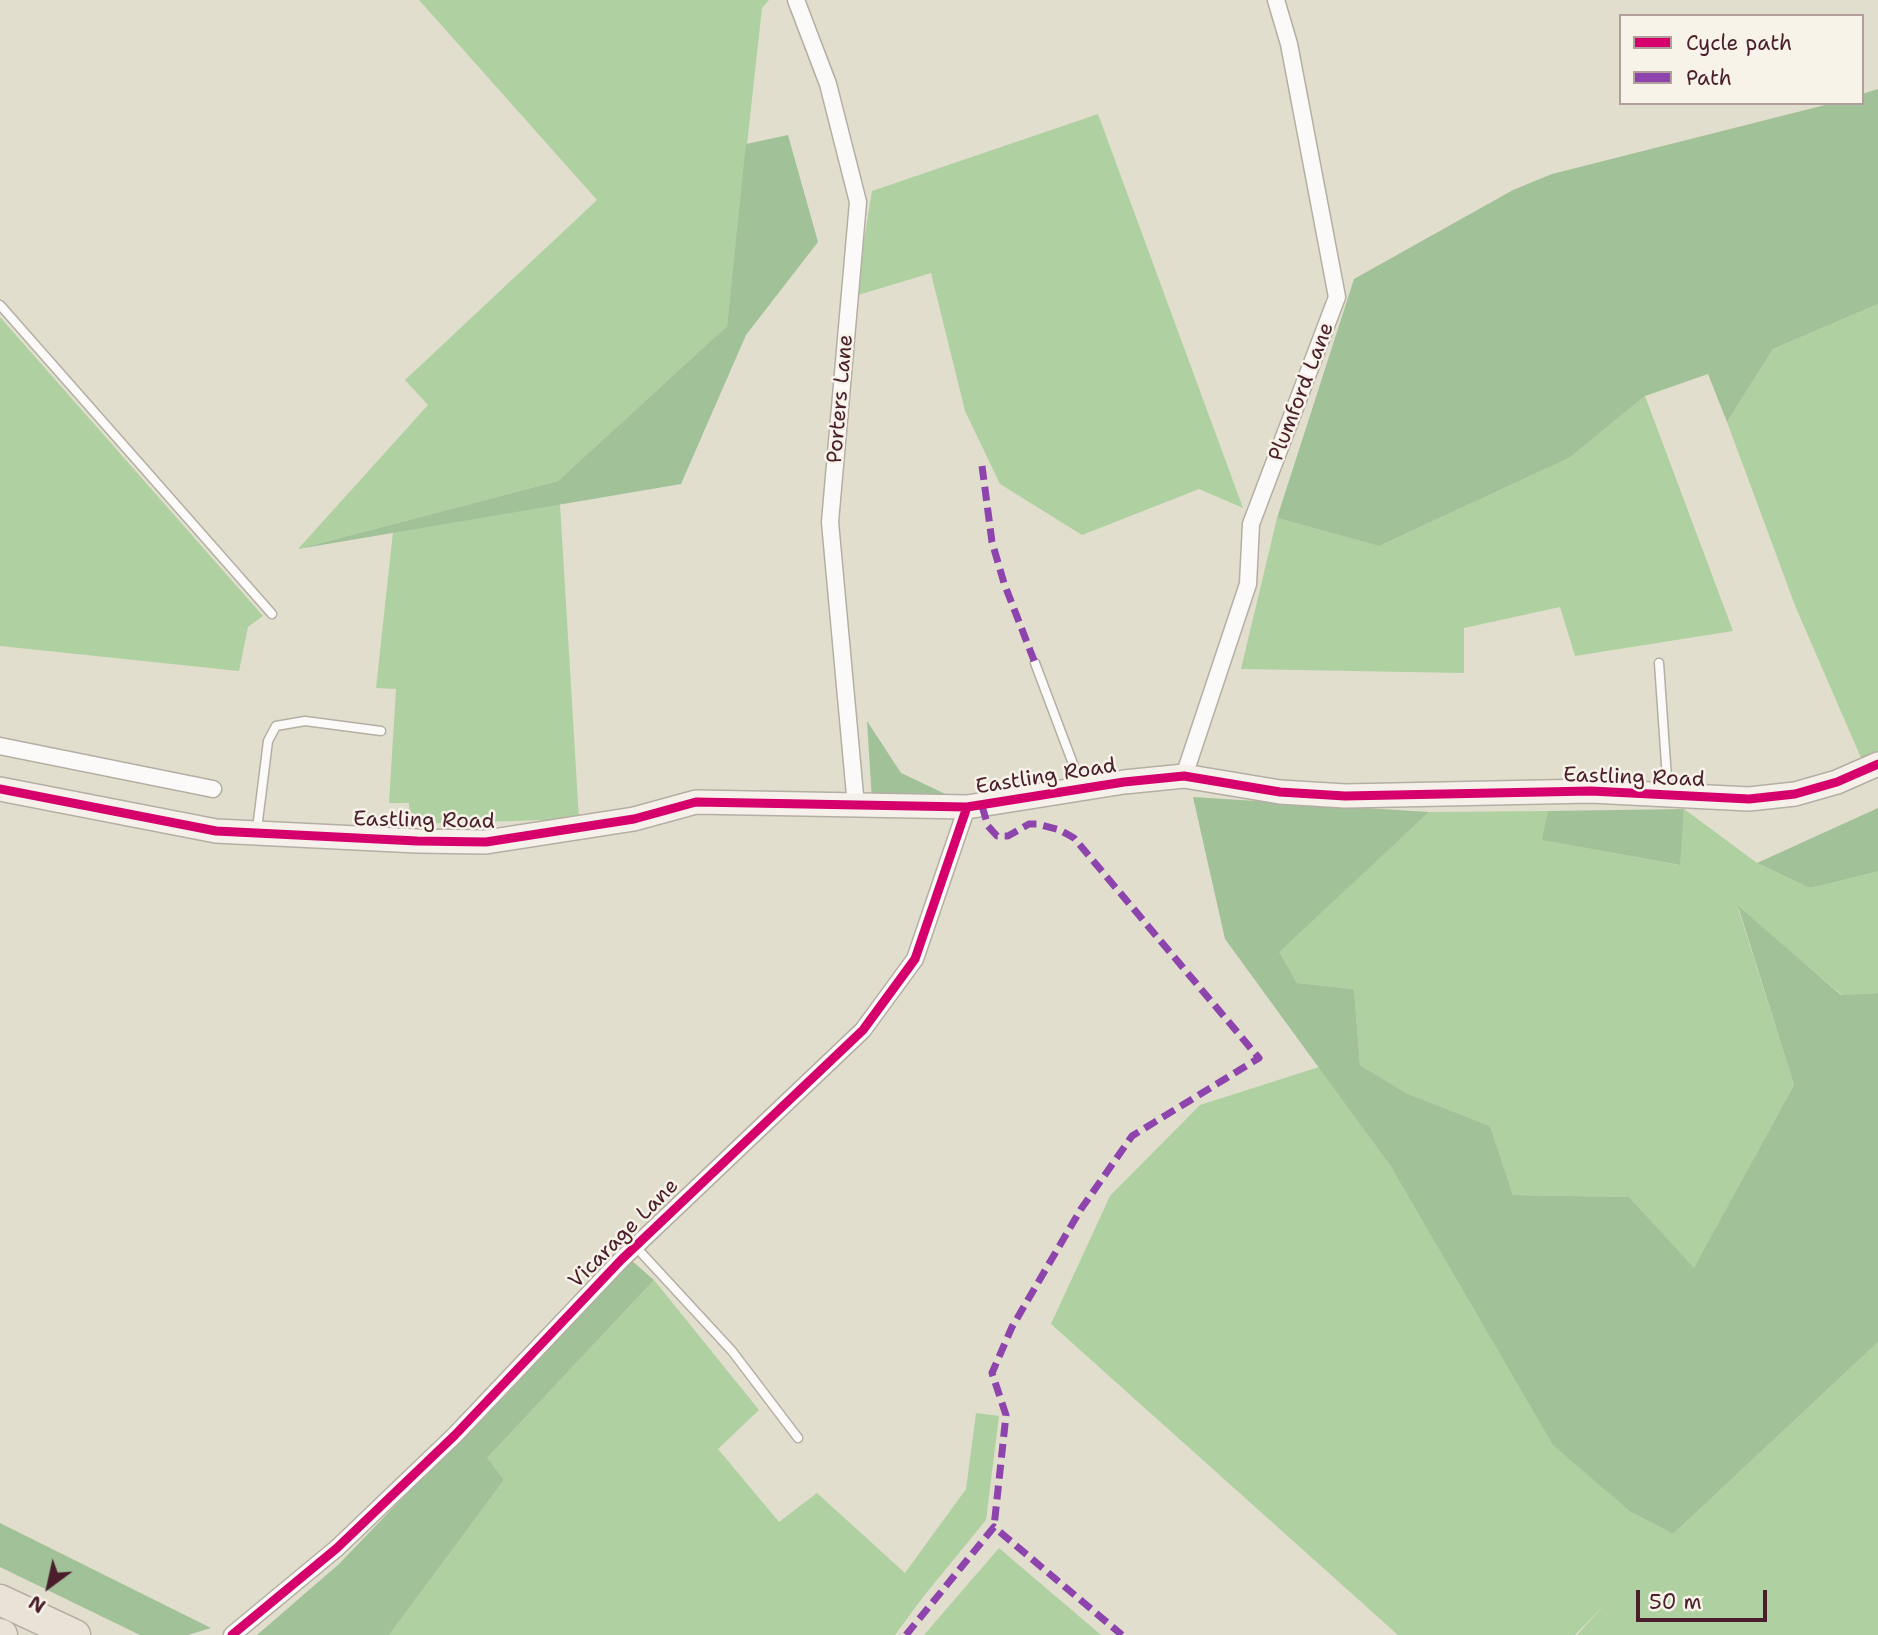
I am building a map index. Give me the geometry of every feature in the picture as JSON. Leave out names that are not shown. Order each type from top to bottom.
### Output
[{"type":"highway","points":[[0,1600],[75,1635]]},
{"type":"street","name":"Porters Lane","points":[[796,0],[828,84],[858,202],[830,522],[856,806]]},
{"type":"street","name":"Plumford Lane","points":[[1184,776],[1248,584],[1251,524],[1337,297],[1289,44],[1276,0]]},
{"type":"street","points":[[1184,776],[1183,764],[1190,738],[1209,688]]},
{"type":"street","points":[[0,746],[213,789]]},
{"type":"street","name":"Eastling Road","points":[[0,789],[216,831],[486,842],[634,819],[696,802],[967,807],[1124,782],[1184,776],[1280,792],[1345,796],[1591,791],[1749,799],[1795,794],[1837,782],[1878,764]]},
{"type":"street","name":"Vicarage Lane","points":[[232,1635],[337,1548],[455,1435],[635,1246],[863,1030],[915,959],[967,807]]},
{"type":"lane","points":[[0,305],[272,614]]},
{"type":"lane","points":[[1035,663],[1083,790]]},
{"type":"lane","points":[[1659,663],[1669,796]]},
{"type":"lane","points":[[257,832],[268,741],[276,726],[305,721],[381,731]]},
{"type":"lane","points":[[635,1246],[732,1351],[798,1438]]},
{"type":"green space","points":[[419,0],[769,0],[762,8],[727,326],[558,481],[298,549],[428,405],[405,380],[597,200]]},
{"type":"green space","points":[[1878,89],[1878,304],[1773,349],[1727,422],[1708,374],[1645,396],[1569,458],[1379,546],[1277,518],[1354,279],[1513,190],[1552,174],[1825,105],[1864,105],[1864,93]]},
{"type":"green space","points":[[1098,114],[1243,508],[1199,489],[1082,535],[1000,484],[965,411],[931,273],[855,296],[872,191]]},
{"type":"green space","points":[[788,135],[818,242],[746,335],[681,484],[298,549],[558,481],[727,326],[746,144]]},
{"type":"green space","points":[[1878,304],[1878,754],[1862,760],[1796,608],[1727,422],[1773,349]]},
{"type":"green space","points":[[0,317],[263,616],[248,627],[239,671],[0,646]]},
{"type":"green space","points":[[1645,396],[1733,631],[1575,656],[1560,607],[1464,628],[1464,673],[1241,669],[1277,518],[1379,546],[1569,458]]},
{"type":"green space","points":[[560,504],[579,819],[410,824],[409,803],[389,803],[396,689],[376,688],[393,532]]},
{"type":"green space","points":[[867,721],[901,773],[956,799],[872,801]]},
{"type":"green space","points":[[1193,797],[1429,812],[1279,952],[1297,983],[1354,989],[1360,1065],[1406,1093],[1490,1126],[1513,1195],[1629,1197],[1694,1268],[1794,1085],[1738,906],[1841,995],[1878,993],[1878,1342],[1673,1534],[1631,1512],[1553,1445],[1392,1168],[1225,939]]},
{"type":"green space","points":[[1878,808],[1878,871],[1810,888],[1757,863]]},
{"type":"green space","points":[[1684,809],[1757,863],[1810,888],[1878,867],[1878,993],[1842,995],[1738,908],[1794,1085],[1694,1269],[1629,1197],[1513,1195],[1490,1126],[1406,1093],[1360,1065],[1354,989],[1297,983],[1278,951],[1429,812],[1548,811],[1543,840],[1679,865]]},
{"type":"green space","points":[[1684,809],[1680,865],[1542,840],[1548,811]]},
{"type":"green space","points":[[1319,1067],[1631,1512],[1673,1534],[1878,1342],[1878,1635],[1577,1635],[1607,1602],[1575,1635],[1398,1635],[1051,1324],[1110,1196],[1200,1105]]},
{"type":"green space","points":[[631,1260],[654,1280],[487,1458],[504,1480],[389,1635],[257,1635],[339,1564]]},
{"type":"green space","points":[[654,1280],[759,1410],[718,1449],[779,1522],[817,1493],[905,1573],[966,1489],[976,1413],[999,1416],[986,1520],[895,1635],[389,1635],[504,1480],[486,1459]]},
{"type":"green space","points":[[0,1523],[211,1628],[188,1635],[140,1635],[0,1567]]},
{"type":"green space","points":[[999,1548],[1101,1635],[924,1635]]},
{"type":"marked path","points":[[982,466],[992,542],[1004,583],[1035,663]]},
{"type":"marked path","points":[[982,806],[988,826],[997,836],[1008,836],[1029,824],[1037,824],[1060,830],[1074,838],[1259,1058],[1132,1136],[1081,1209],[1012,1327],[992,1373],[1006,1415],[994,1527]]},
{"type":"marked path","points":[[906,1635],[994,1527],[1122,1635]]},
{"type":"cycle path","points":[[0,789],[216,831],[486,842],[634,819],[696,802],[967,807],[1124,782],[1184,776],[1280,792],[1345,796],[1591,791],[1749,799],[1795,794],[1837,782],[1878,764]]},
{"type":"cycle path","points":[[232,1635],[337,1548],[455,1435],[621,1260],[863,1030],[915,959],[967,807]]}]
